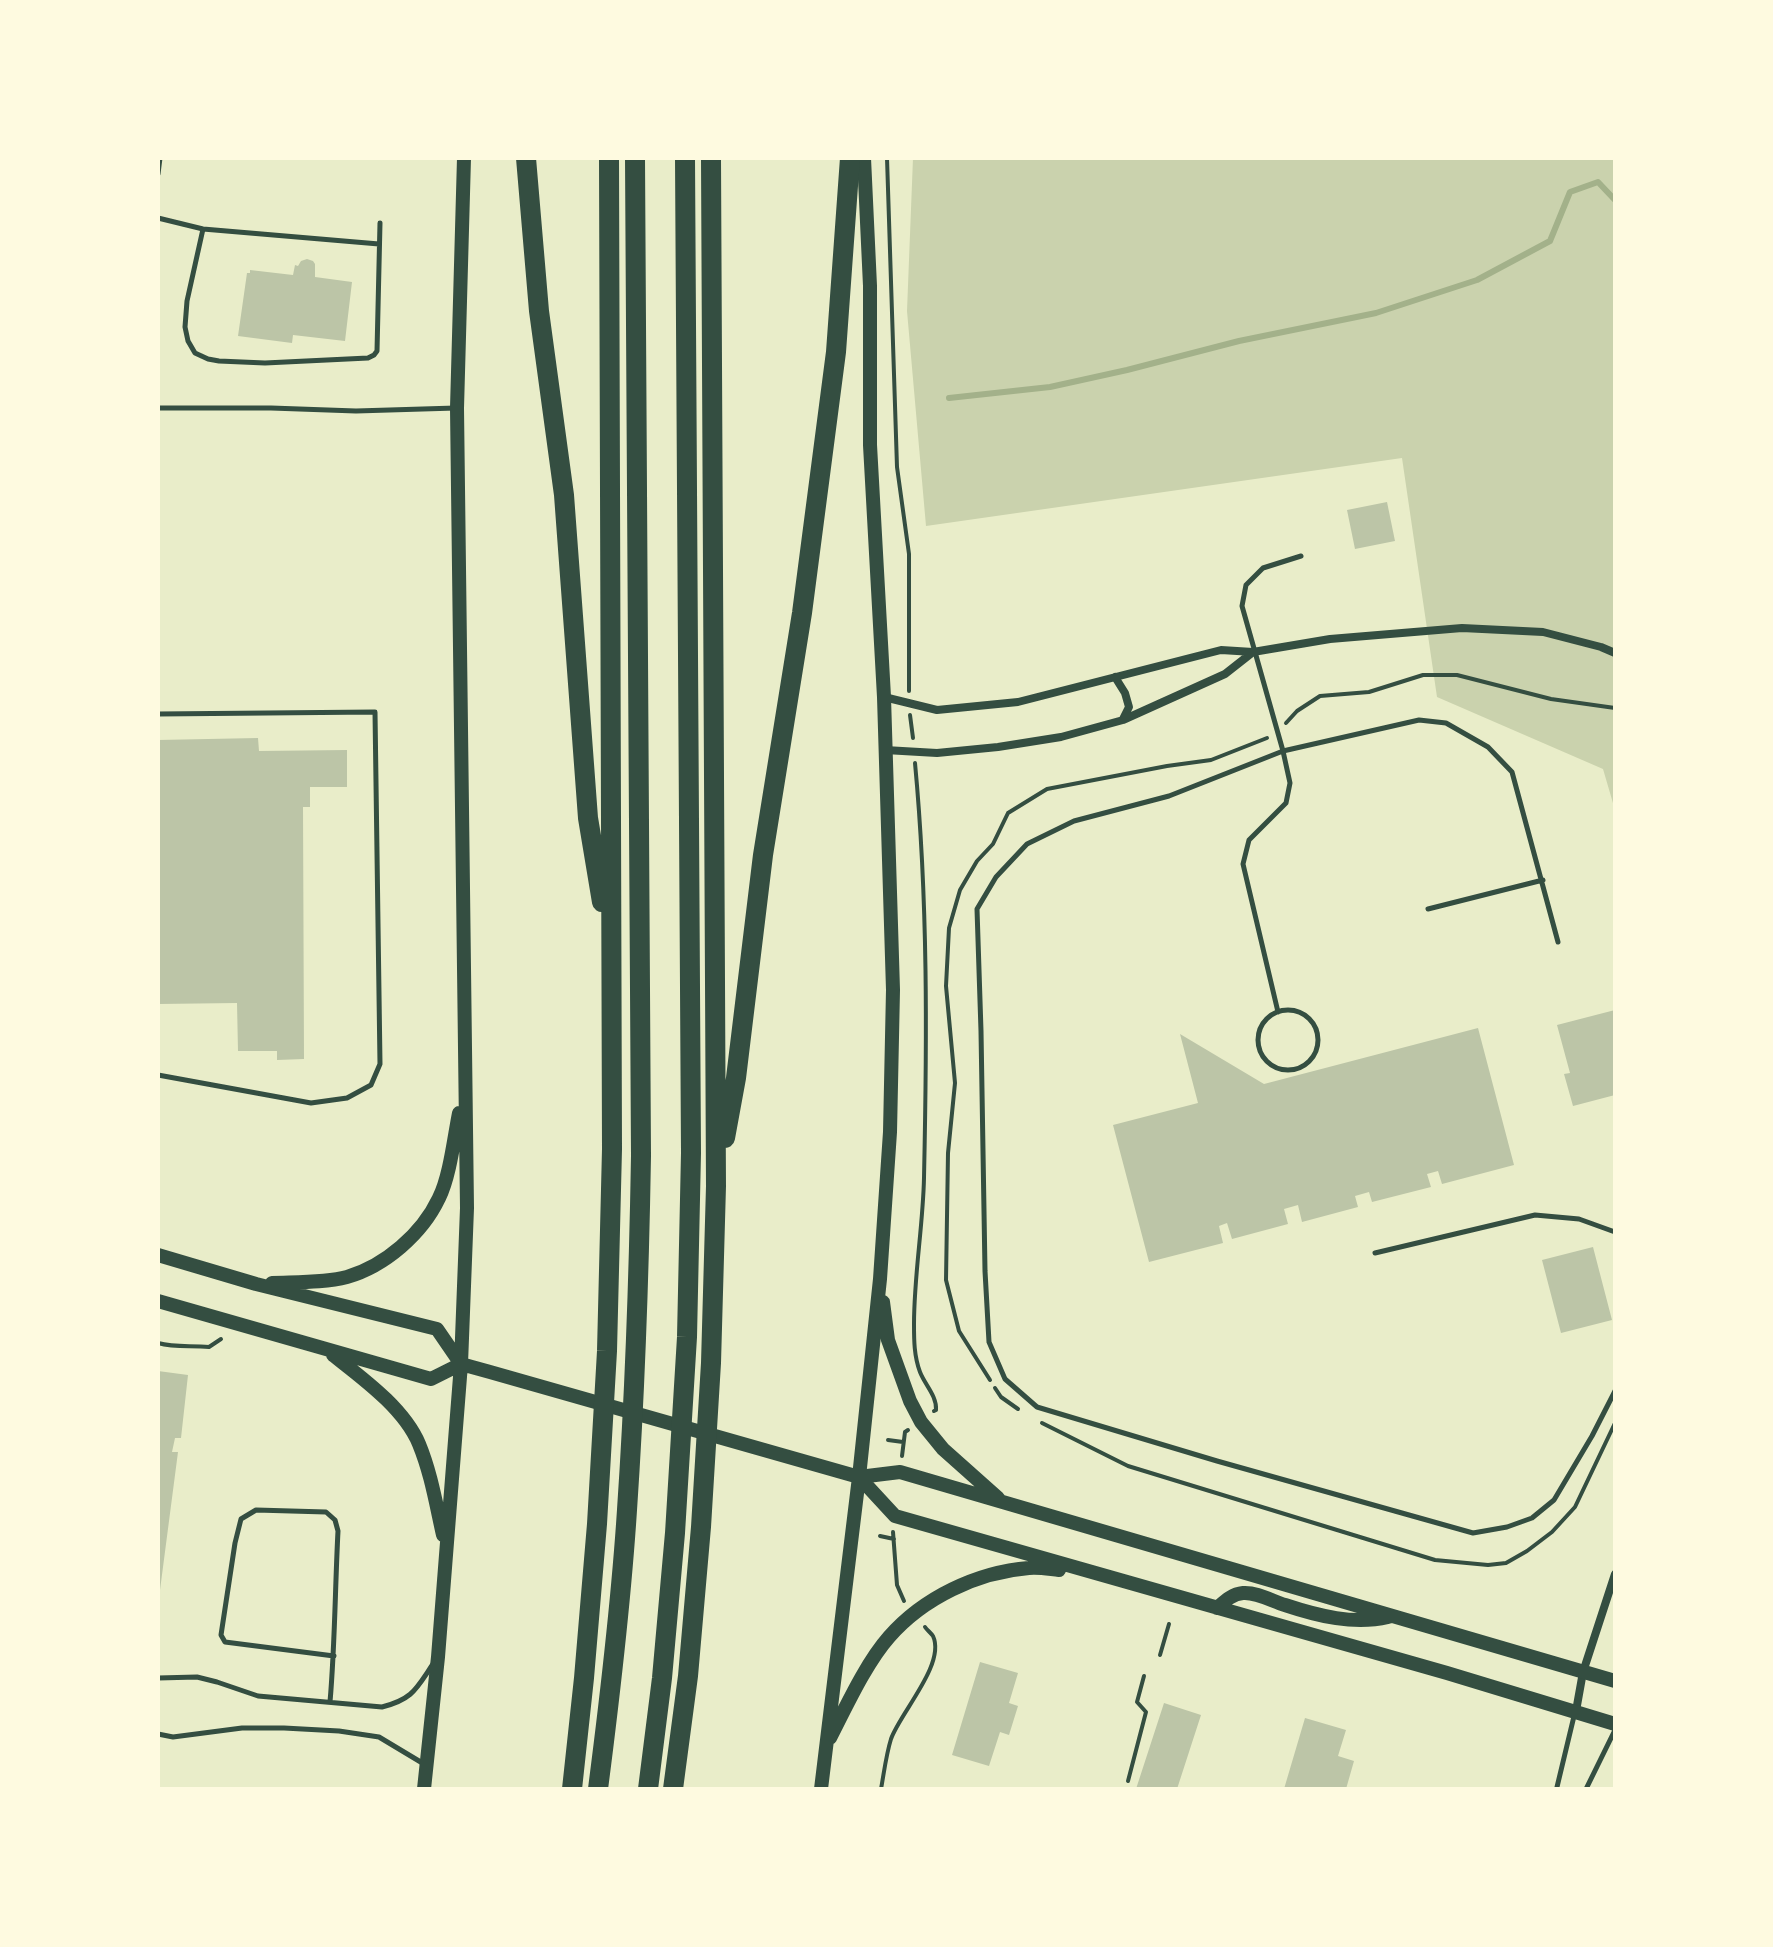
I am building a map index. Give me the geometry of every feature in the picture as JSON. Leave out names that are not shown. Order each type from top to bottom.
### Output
[{"type":"highway","points":[[526,158],[539,311],[564,495],[588,818],[612,958]]},
{"type":"highway","points":[[572,1789],[597,1524],[607,1351],[612,1149],[609,158]]},
{"type":"highway","points":[[598,1789],[627,1512],[638,1310],[641,1156],[635,158]]},
{"type":"highway","points":[[648,1789],[674,1547],[687,1322],[691,1108],[685,158]]},
{"type":"highway","points":[[673,1789],[688,1676],[701,1527],[711,1363],[716,1186],[711,158]]},
{"type":"highway","points":[[716,1186],[736,1078],[763,855],[814,525],[836,352],[850,158]]},
{"type":"main road","points":[[424,1789],[438,1657],[461,1364],[467,1208],[457,408],[464,158]]},
{"type":"main road","points":[[821,1789],[880,1279],[890,1132],[893,990],[884,697],[870,445],[870,286],[864,158]]},
{"type":"main road","points":[[256,1284],[345,1277],[371,1267],[421,1227],[440,1196],[464,1086]]},
{"type":"main road","points":[[158,1255],[256,1284],[437,1329],[461,1364],[859,1477],[900,1472],[1615,1681]]},
{"type":"main road","points":[[880,1279],[888,1340],[921,1422],[943,1449],[1001,1501]]},
{"type":"main road","points":[[158,1301],[431,1379],[461,1364]]},
{"type":"main road","points":[[326,1350],[378,1391],[418,1441],[431,1478],[446,1551]]},
{"type":"main road","points":[[859,1477],[895,1516],[1615,1724]]},
{"type":"main road","points":[[825,1747],[888,1638],[914,1614],[954,1589],[991,1574],[1031,1568],[1088,1572]]},
{"type":"main road","points":[[1217,1608],[1235,1594],[1250,1593],[1335,1619],[1373,1621],[1393,1616]]},
{"type":"street","points":[[884,697],[937,710],[968,708],[1018,702],[1221,650],[1253,652],[1330,639],[1462,628],[1543,632],[1615,653]]},
{"type":"street","points":[[885,750],[937,753],[1061,737],[1123,720],[1225,674],[1253,652]]},
{"type":"street","points":[[1115,677],[1129,707],[1123,720]]},
{"type":"street","points":[[1576,1711],[1583,1672],[1615,1574]]},
{"type":"lane","points":[[158,174],[160,158]]},
{"type":"lane","points":[[158,218],[203,229],[380,244]]},
{"type":"lane","points":[[203,229],[187,301],[185,327],[188,341],[195,353],[208,359],[265,363],[350,360],[374,355],[377,351],[380,223]]},
{"type":"lane","points":[[158,408],[356,411],[457,408]]},
{"type":"lane","points":[[1278,1012],[1243,864],[1249,840],[1286,803],[1290,783],[1242,606],[1246,585],[1263,568],[1301,556]]},
{"type":"lane","points":[[158,714],[375,712],[380,1064],[371,1085],[347,1098],[311,1103],[158,1075]]},
{"type":"lane","points":[[1558,942],[1512,772],[1488,747],[1446,723],[1419,720],[1283,751],[1169,796],[1074,821],[1027,844],[996,877],[977,909],[989,1342],[1005,1379],[1037,1407],[1232,1466],[1473,1533],[1507,1527],[1532,1518],[1554,1500],[1615,1391]]},
{"type":"lane","points":[[1428,909],[1543,880]]},
{"type":"lane","points":[[1291,1010],[1306,1016],[1316,1028],[1319,1042],[1315,1054],[1305,1066],[1284,1071],[1270,1065],[1260,1053],[1257,1037],[1260,1028],[1278,1012],[1291,1010]]},
{"type":"lane","points":[[1375,1253],[1535,1215],[1579,1219],[1615,1232]]},
{"type":"lane","points":[[330,1702],[334,1656],[338,1531],[335,1520],[326,1512],[256,1510],[241,1519],[221,1635],[225,1642],[334,1656]]},
{"type":"lane","points":[[158,1678],[197,1677],[258,1696],[382,1707],[399,1703],[413,1694],[438,1657]]},
{"type":"lane","points":[[1559,1788],[1576,1711]]},
{"type":"lane","points":[[160,1735],[204,1734],[242,1728],[339,1731],[379,1737],[427,1766]]},
{"type":"lane","points":[[1586,1789],[1615,1730]]},
{"type":"path","points":[[887,158],[897,467],[909,554],[909,687]]},
{"type":"path","points":[[1277,734],[1297,711],[1320,696],[1369,692],[1423,675],[1457,675],[1551,699],[1615,708]]},
{"type":"path","points":[[911,716],[913,735]]},
{"type":"path","points":[[915,765],[923,859],[926,988],[924,1180],[914,1321],[915,1357],[924,1383],[937,1402],[936,1410],[927,1416]]},
{"type":"path","points":[[949,928],[946,986],[955,1083],[948,1153],[946,1280],[959,1331],[1001,1397],[1021,1411]]},
{"type":"path","points":[[158,1343],[175,1347],[209,1347],[221,1339]]},
{"type":"path","points":[[1031,1418],[1128,1466],[1435,1560],[1488,1565],[1506,1563],[1527,1551],[1552,1532],[1575,1507],[1615,1423]]},
{"type":"path","points":[[902,1449],[905,1432],[910,1428]]},
{"type":"path","points":[[888,1440],[903,1442]]},
{"type":"path","points":[[880,1536],[893,1536],[897,1585],[905,1602]]},
{"type":"path","points":[[881,1789],[891,1739],[929,1670],[935,1651],[933,1636],[920,1621]]},
{"type":"path","points":[[1160,1655],[1169,1624]]},
{"type":"path","points":[[1128,1781],[1146,1712],[1137,1702],[1144,1676]]},
{"type":"green space","points":[[913,158],[1615,158],[1615,810],[1603,769],[1437,697],[1402,458],[926,526],[907,311]]},
{"type":"building","points":[[307,259],[315,264],[315,277],[352,282],[345,341],[293,335],[292,343],[238,336],[247,273],[250,270],[293,275],[295,265]]},
{"type":"building","points":[[1387,502],[1395,541],[1355,549],[1347,510]]},
{"type":"building","points":[[258,738],[259,751],[347,750],[347,787],[310,787],[310,807],[303,807],[304,1059],[277,1060],[277,1051],[238,1051],[237,1003],[158,1004],[158,740]]},
{"type":"building","points":[[1615,1010],[1615,1095],[1573,1106],[1564,1074],[1570,1073],[1557,1025]]},
{"type":"building","points":[[1478,1028],[1514,1165],[1442,1184],[1438,1171],[1427,1174],[1431,1187],[1372,1202],[1369,1192],[1355,1196],[1358,1207],[1302,1222],[1298,1205],[1284,1209],[1288,1224],[1232,1239],[1227,1223],[1219,1226],[1223,1243],[1149,1262],[1113,1125],[1198,1103],[1180,1034],[1264,1084]]},
{"type":"building","points":[[1593,1247],[1612,1320],[1561,1333],[1542,1260]]},
{"type":"building","points":[[158,1371],[188,1375],[181,1438],[175,1438],[172,1452],[178,1452],[160,1590],[158,1590]]},
{"type":"building","points":[[980,1662],[1018,1673],[1009,1703],[1018,1706],[1009,1735],[1000,1732],[989,1766],[952,1755]]},
{"type":"building","points":[[1164,1703],[1201,1715],[1177,1789],[1136,1789]]},
{"type":"building","points":[[1305,1718],[1346,1730],[1338,1756],[1354,1761],[1346,1789],[1284,1789]]},
{"type":"waterway","points":[[949,398],[1050,387],[1239,341],[1376,313],[1477,280],[1550,241],[1570,192],[1598,182],[1615,200]]}]
